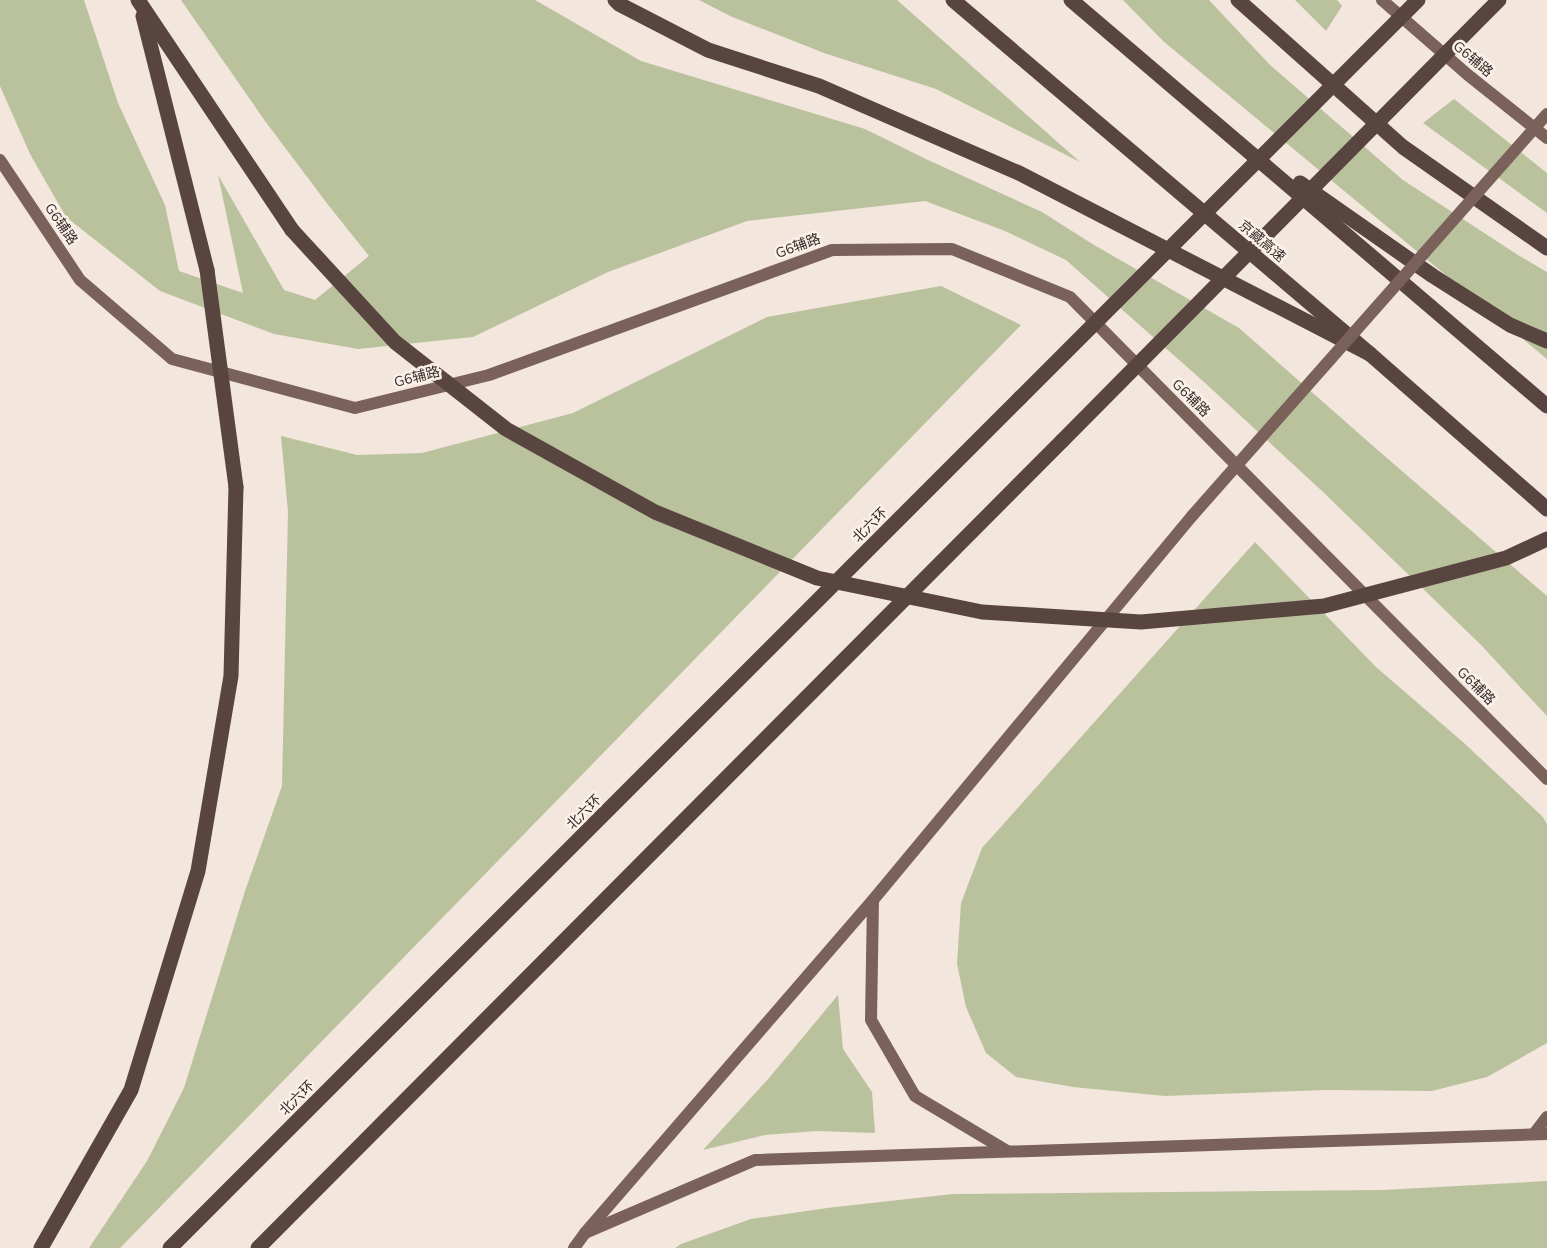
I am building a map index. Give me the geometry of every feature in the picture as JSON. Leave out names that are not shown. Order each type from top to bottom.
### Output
[{"type":"highway","points":[[615,0],[619,4],[708,50],[818,86],[1019,173],[1370,354]]},
{"type":"highway","name":"京藏高速","points":[[953,0],[1370,354],[1547,509]]},
{"type":"highway","points":[[1071,0],[1547,406]]},
{"type":"highway","points":[[1238,0],[1403,147],[1547,248]]},
{"type":"highway","name":"北六环","points":[[170,1248],[1418,0]]},
{"type":"highway","points":[[258,1248],[1499,0]]},
{"type":"highway","points":[[139,2],[292,230],[395,342],[506,429],[655,512],[817,578],[982,612],[1141,622],[1324,606],[1506,558],[1547,538]]},
{"type":"highway","points":[[41,1248],[131,1090],[198,871],[231,676],[236,487],[207,270],[139,2]]},
{"type":"highway","points":[[1220,128],[1433,276],[1510,325],[1547,341]]},
{"type":"main road","name":"G6辅路","points":[[1382,0],[1468,75],[1547,138]]},
{"type":"main road","points":[[574,1248],[585,1232],[873,900],[1192,516],[1547,114]]},
{"type":"main road","name":"G6辅路","points":[[0,160],[80,280],[172,359],[355,408],[489,375],[832,250],[952,249],[1070,297],[1547,779]]},
{"type":"main road","points":[[873,900],[870,1020],[915,1096],[1007,1151]]},
{"type":"main road","points":[[585,1232],[755,1160],[1540,1134],[1547,1117]]},
{"type":"green space","points":[[0,0],[84,0],[118,103],[165,205],[179,271],[243,293],[218,175],[284,290],[315,300],[369,256],[265,121],[181,0],[535,0],[641,61],[865,129],[1042,212],[1094,245],[1239,328],[1547,596],[1547,716],[1481,645],[1322,491],[1204,382],[1066,260],[1005,231],[925,201],[747,221],[608,272],[473,337],[358,349],[274,334],[160,291],[66,217],[30,154],[0,86]]},
{"type":"green space","points":[[699,0],[897,0],[1080,162],[936,89],[824,53],[730,16]]},
{"type":"green space","points":[[1123,0],[1209,0],[1270,65],[1403,180],[1547,272],[1547,359],[1163,41]]},
{"type":"green space","points":[[1295,0],[1337,0],[1342,6],[1326,31]]},
{"type":"green space","points":[[1454,99],[1547,173],[1547,213],[1423,123]]},
{"type":"green space","points":[[941,286],[1021,325],[120,1248],[89,1248],[147,1161],[184,1088],[245,891],[282,786],[288,512],[281,436],[357,455],[422,453],[573,413],[767,317]]},
{"type":"green space","points":[[1255,542],[1376,667],[1464,743],[1542,816],[1547,824],[1547,1043],[1487,1077],[1432,1091],[1326,1090],[1165,1096],[1073,1087],[1016,1077],[986,1053],[966,1007],[957,964],[961,903],[982,848]]},
{"type":"green space","points":[[838,995],[843,1049],[872,1092],[875,1133],[816,1131],[765,1135],[703,1150],[769,1078]]},
{"type":"green space","points":[[1547,1181],[1547,1248],[675,1248],[681,1244],[751,1219],[827,1208],[953,1194],[1383,1190]]}]
